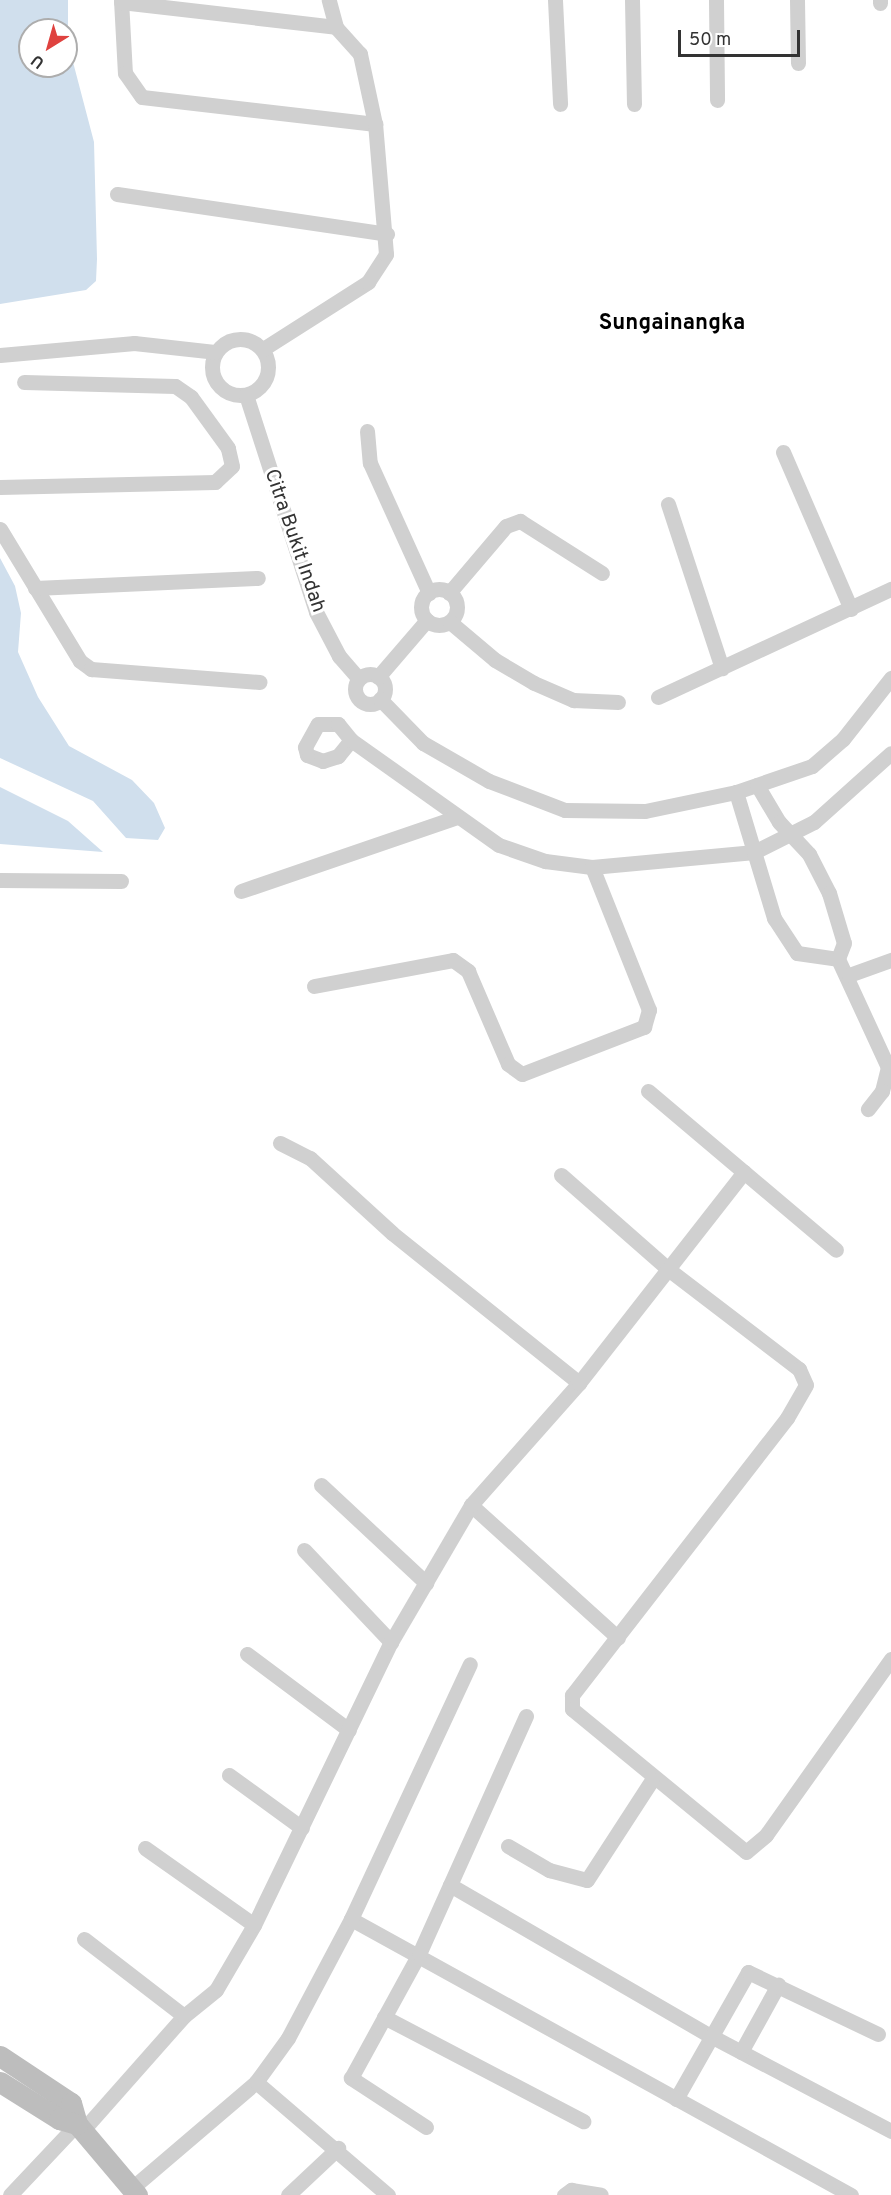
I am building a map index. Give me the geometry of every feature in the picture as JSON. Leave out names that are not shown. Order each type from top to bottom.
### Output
[{"type":"street","points":[[263,349],[368,282],[386,254],[387,234],[375,124],[360,54],[336,27],[329,0]]},
{"type":"street","points":[[555,0],[560,104]]},
{"type":"street","points":[[632,0],[634,104]]},
{"type":"street","points":[[716,0],[717,100]]},
{"type":"street","points":[[797,0],[798,63]]},
{"type":"street","points":[[336,27],[121,1],[127,83],[142,97],[375,124]]},
{"type":"street","points":[[117,194],[387,234]]},
{"type":"street","points":[[0,355],[134,343],[215,352],[236,339],[263,349]]},
{"type":"street","points":[[215,352],[212,372],[219,386],[246,396],[262,386],[269,368],[263,349]]},
{"type":"street","points":[[0,487],[215,482],[232,466],[228,448],[191,397],[175,386],[24,382]]},
{"type":"street","name":"Citra Bukit Indah","points":[[246,396],[316,612],[339,656],[359,679],[358,697],[369,703],[380,699],[423,742],[489,781],[565,810],[645,811],[736,792],[812,766],[843,739],[891,678]]},
{"type":"street","points":[[367,431],[370,463],[429,593]]},
{"type":"street","points":[[783,452],[851,609]]},
{"type":"street","points":[[668,504],[722,668]]},
{"type":"street","points":[[429,593],[449,593],[506,526],[520,521],[602,573]]},
{"type":"street","points":[[0,529],[80,662],[92,669],[260,682]]},
{"type":"street","points":[[35,588],[258,578]]},
{"type":"street","points":[[658,697],[891,589]]},
{"type":"street","points":[[429,593],[421,609],[427,620],[438,625],[450,622]]},
{"type":"street","points":[[449,593],[457,607],[450,622]]},
{"type":"street","points":[[359,679],[378,676],[427,620]]},
{"type":"street","points":[[450,622],[495,660],[534,683],[573,700],[618,702]]},
{"type":"street","points":[[378,676],[384,687],[380,699]]},
{"type":"street","points":[[351,740],[499,845],[544,861],[592,867],[754,852],[791,836],[891,753]]},
{"type":"street","points":[[757,785],[791,836],[809,854],[829,893],[844,943],[838,959]]},
{"type":"street","points":[[736,792],[774,918],[791,945],[805,956],[838,959]]},
{"type":"street","points":[[241,891],[457,817]]},
{"type":"street","points":[[314,986],[453,960],[468,971],[508,1064],[522,1074],[644,1027],[649,1010],[592,867]]},
{"type":"street","points":[[0,880],[121,881]]},
{"type":"street","points":[[838,959],[849,975],[888,1067],[882,1091],[868,1109]]},
{"type":"street","points":[[849,975],[891,960]]},
{"type":"street","points":[[648,1091],[837,1250]]},
{"type":"street","points":[[280,1143],[310,1158],[392,1233],[579,1383]]},
{"type":"street","points":[[9,2195],[80,2127],[184,2016],[216,1990],[254,1925],[391,1642],[471,1505],[579,1383],[744,1172]]},
{"type":"street","points":[[561,1175],[668,1269],[800,1370],[806,1385],[787,1418],[572,1695],[572,1709],[652,1780],[746,1852],[766,1835],[891,1659]]},
{"type":"street","points":[[321,1485],[426,1583]]},
{"type":"street","points":[[471,1505],[618,1638]]},
{"type":"street","points":[[304,1550],[391,1642]]},
{"type":"street","points":[[247,1654],[349,1730]]},
{"type":"street","points":[[0,2056],[71,2103],[80,2127],[135,2191],[256,2082],[288,2038],[351,1919],[470,1664]]},
{"type":"street","points":[[426,2127],[352,2082],[418,1954],[526,1716]]},
{"type":"street","points":[[229,1775],[302,1828]]},
{"type":"street","points":[[508,1846],[549,1870],[587,1880],[652,1780]]},
{"type":"street","points":[[145,1848],[254,1925]]},
{"type":"street","points":[[450,1885],[711,2036],[891,2132]]},
{"type":"street","points":[[351,1919],[851,2195]]},
{"type":"street","points":[[84,1939],[184,2016]]},
{"type":"street","points":[[676,2099],[744,1974],[753,1972],[878,2034]]},
{"type":"street","points":[[741,2052],[778,1985]]},
{"type":"street","points":[[384,2018],[583,2121]]},
{"type":"street","points":[[0,2082],[59,2119],[80,2127]]},
{"type":"street","points":[[256,2082],[338,2148],[388,2195]]},
{"type":"street","points":[[288,2195],[338,2148]]},
{"type":"street","points":[[564,2195],[571,2190],[601,2195]]},
{"type":"water","points":[[0,0],[68,0],[68,18],[18,18],[18,78],[77,78],[94,142],[96,281],[86,290],[0,304]]},
{"type":"water","points":[[0,558],[15,586],[21,613],[18,652],[38,697],[69,746],[132,780],[154,803],[165,828],[158,840],[126,838],[93,801],[0,758]]},
{"type":"water","points":[[0,787],[68,821],[103,852],[0,844]]},
{"type":"district","name":"Sungainangka","points":[[672,324]]}]
